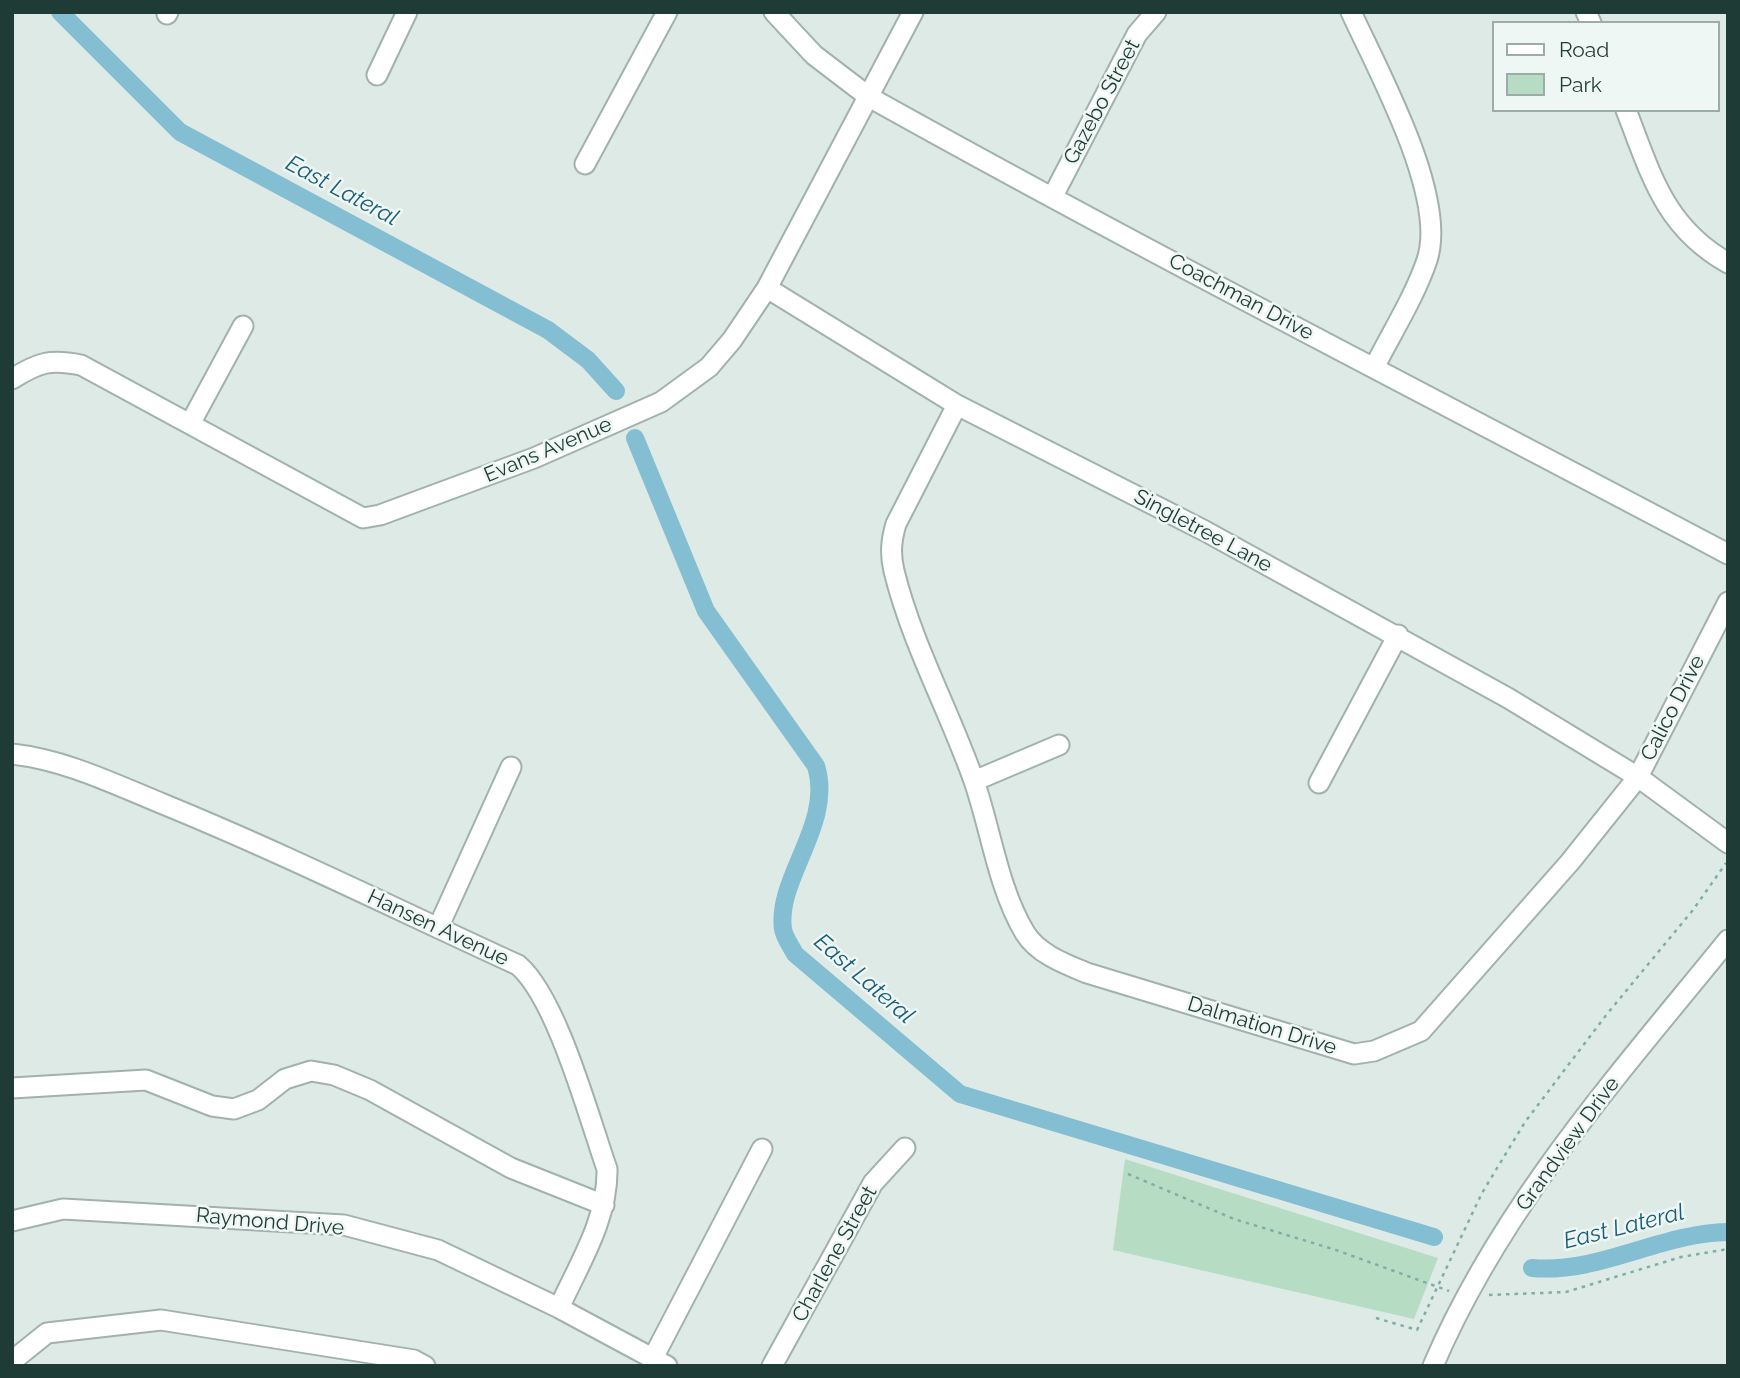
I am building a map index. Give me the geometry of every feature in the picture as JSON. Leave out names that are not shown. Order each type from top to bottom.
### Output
[{"type":"street","points":[[377,75],[407,12]]},
{"type":"street","points":[[585,164],[667,12]]},
{"type":"street","name":"Coachman Drive","points":[[774,12],[814,55],[869,97],[1256,307],[1375,366],[1728,554]]},
{"type":"street","name":"Evans Avenue","points":[[12,379],[38,363],[61,361],[81,365],[363,519],[534,458],[661,402],[709,367],[732,340],[767,288],[913,12]]},
{"type":"street","name":"Gazebo Street","points":[[1053,196],[1137,34],[1156,12]]},
{"type":"street","points":[[1351,12],[1413,150],[1432,230],[1427,260],[1375,366]]},
{"type":"street","points":[[1627,112],[1663,202],[1705,250],[1728,263]]},
{"type":"street","name":"Singletree Lane","points":[[767,288],[957,405],[1205,531],[1398,635],[1638,776],[1727,853]]},
{"type":"street","points":[[190,424],[243,326]]},
{"type":"street","name":"Dalmation Drive","points":[[957,405],[890,542],[894,570],[916,640],[974,781],[1007,887],[1026,934],[1054,959],[1087,973],[1354,1054],[1374,1051],[1421,1031],[1496,949],[1638,776]]},
{"type":"street","name":"Calico Drive","points":[[1638,776],[1728,602]]},
{"type":"street","points":[[1319,783],[1398,635]]},
{"type":"street","points":[[974,781],[1059,745]]},
{"type":"street","name":"Hansen Avenue","points":[[12,754],[41,757],[75,768],[201,819],[518,965],[530,975],[550,1009],[607,1169],[604,1205],[559,1308]]},
{"type":"street","points":[[438,928],[511,767]]},
{"type":"street","name":"Grandview Drive","points":[[1433,1366],[1464,1297],[1582,1120],[1728,940]]},
{"type":"street","points":[[12,1088],[146,1080],[212,1106],[234,1109],[258,1100],[285,1079],[311,1071],[334,1075],[370,1090],[511,1168],[604,1205]]},
{"type":"street","name":"Charlene Street","points":[[772,1366],[873,1184],[905,1148]]},
{"type":"street","points":[[660,1362],[762,1149]]},
{"type":"street","name":"Raymond Drive","points":[[12,1221],[63,1209],[344,1225],[438,1250],[559,1308],[660,1362]]},
{"type":"street","points":[[12,1361],[47,1333],[160,1320],[414,1360],[425,1366]]},
{"type":"path","points":[[1376,1318],[1417,1330],[1436,1285],[1482,1193],[1525,1122],[1576,1053],[1693,910],[1727,853]]},
{"type":"path","points":[[1128,1174],[1234,1219],[1336,1250],[1464,1297],[1523,1291],[1566,1292],[1681,1257],[1728,1248]]},
{"type":"green space","points":[[1125,1159],[1438,1258],[1414,1319],[1113,1250]]},
{"type":"waterway","name":"East Lateral","points":[[60,12],[180,132],[548,330],[588,360],[616,391]]},
{"type":"waterway","name":"East Lateral","points":[[635,438],[706,611],[816,766],[819,788],[817,809],[783,910],[783,929],[795,954],[960,1094],[1434,1237]]},
{"type":"waterway","name":"East Lateral","points":[[1532,1268],[1582,1265],[1678,1239],[1728,1232]]}]
